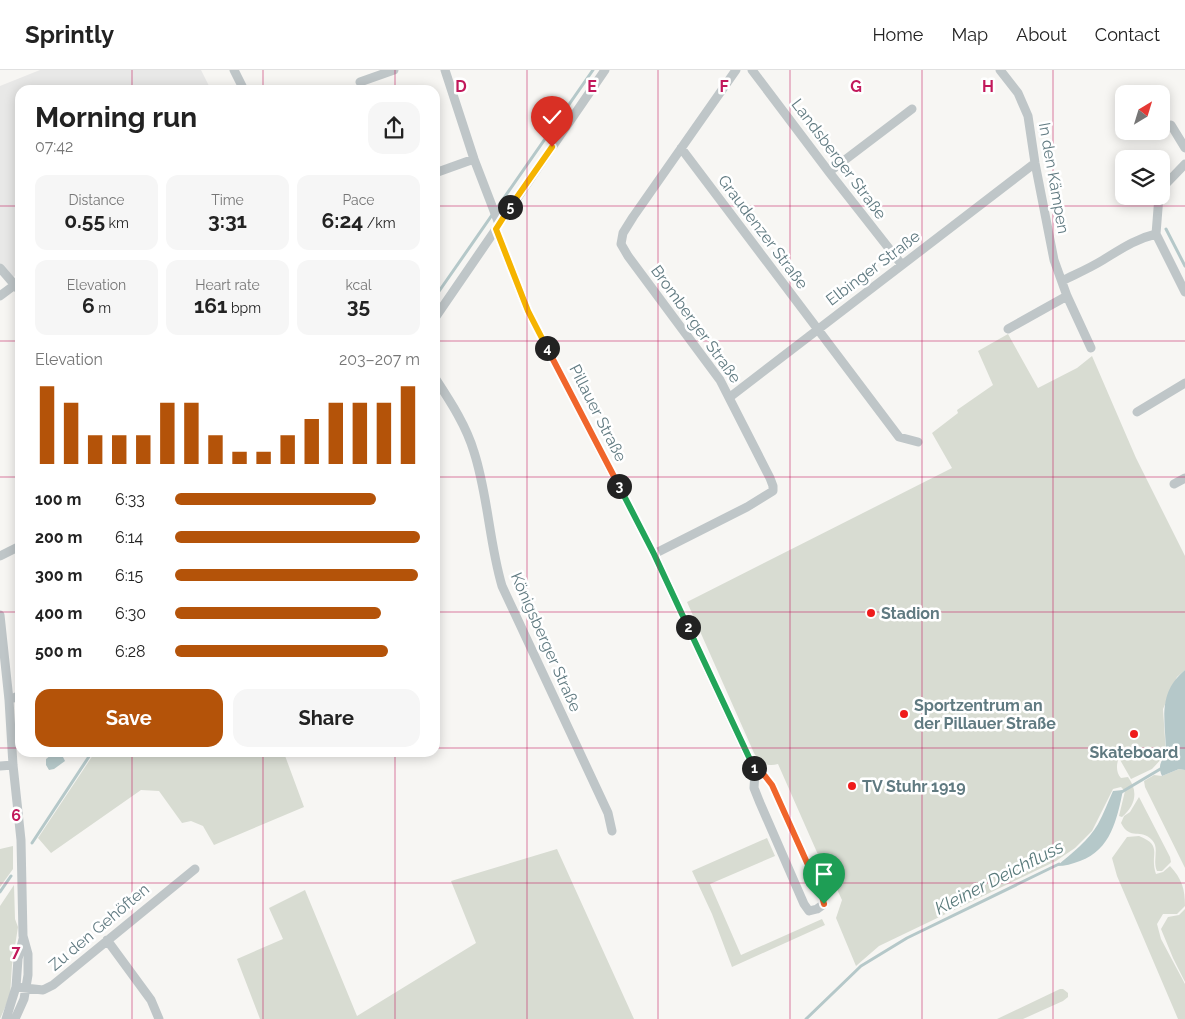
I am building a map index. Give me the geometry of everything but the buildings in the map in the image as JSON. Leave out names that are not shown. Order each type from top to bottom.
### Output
[{"type":"street","points":[[234,70],[242,85]]},
{"type":"street","points":[[360,82],[394,70]]},
{"type":"street","name":"Pillauer Straße","points":[[445,70],[474,159],[528,311],[654,554],[755,771],[754,788],[801,896],[809,911],[817,909],[824,904],[822,896],[772,785],[765,776],[755,771]]},
{"type":"street","points":[[440,310],[497,224],[606,70]]},
{"type":"street","name":"Bromberger Straße","points":[[654,554],[747,507],[773,491],[774,486],[720,380],[621,244],[623,233],[736,70]]},
{"type":"street","name":"Landsberger Straße","points":[[752,70],[902,265]]},
{"type":"street","name":"In den Kämpen","points":[[1000,70],[1018,94],[1028,116],[1034,163],[1048,235],[1067,296],[1091,348]]},
{"type":"street","points":[[829,172],[912,109]]},
{"type":"street","points":[[1171,125],[1185,148]]},
{"type":"street","name":"Graudenzer Straße","points":[[681,148],[899,438],[918,442]]},
{"type":"street","points":[[440,171],[474,159]]},
{"type":"street","name":"Elbinger Straße","points":[[730,397],[1034,163]]},
{"type":"street","points":[[1170,180],[1185,164]]},
{"type":"street","points":[[1158,205],[1156,234],[1181,277],[1185,292]]},
{"type":"street","points":[[1062,281],[1103,260],[1130,243],[1142,237],[1156,234]]},
{"type":"street","points":[[0,268],[15,283]]},
{"type":"street","points":[[0,296],[15,288]]},
{"type":"street","points":[[1008,329],[1067,296]]},
{"type":"street","points":[[1137,412],[1185,383]]},
{"type":"street","name":"Königsberger Straße","points":[[440,386],[460,418],[475,452],[502,586],[608,813],[612,831]]},
{"type":"street","points":[[1174,484],[1185,478]]},
{"type":"street","points":[[0,556],[15,548]]},
{"type":"street","points":[[0,615],[21,840],[24,936],[28,954],[28,974],[6,1019]]},
{"type":"street","points":[[9,700],[15,697]]},
{"type":"street","points":[[0,766],[13,765]]},
{"type":"street","name":"Zu den Gehöften","points":[[21,987],[42,990],[53,985],[195,869]]},
{"type":"street","points":[[107,940],[151,1000],[159,1019]]},
{"type":"street","points":[[15,1019],[24,999],[21,987]]},
{"type":"shaded area","points":[[40,70],[201,70],[208,85],[15,85],[15,276],[13,277],[0,263],[0,86]]},
{"type":"shaded area","name":"Sportzentrum an der Pillauer Straße","points":[[1008,334],[1038,388],[1077,368],[1092,356],[1136,458],[1185,556],[1185,670],[1177,677],[1163,709],[1166,754],[1152,769],[1131,779],[1119,758],[1118,774],[1121,778],[1128,777],[1134,788],[1133,803],[1122,817],[1119,816],[1125,791],[1121,787],[1113,789],[1092,831],[1075,848],[1056,861],[879,946],[856,966],[836,918],[842,900],[835,885],[827,875],[778,764],[770,765],[764,763],[754,753],[687,602],[952,468],[932,433],[958,413],[957,410],[993,385],[978,351]]},
{"type":"shaded area","points":[[1185,670],[1185,770],[1179,769],[1162,776],[1160,765],[1166,754],[1164,720],[1166,699],[1176,679]]},
{"type":"shaded area","points":[[49,757],[63,757],[65,761],[54,769],[49,770],[46,765],[46,759]]},
{"type":"shaded area","points":[[92,757],[285,757],[304,807],[214,845],[203,826],[191,821],[182,823],[159,791],[141,790],[51,853],[38,838]]},
{"type":"shaded area","points":[[1179,769],[1185,770],[1185,868],[1145,787],[1144,781],[1154,775],[1162,776]]},
{"type":"shaded area","points":[[1123,790],[1115,822],[1106,841],[1091,856],[1068,865],[1057,866],[1080,846],[1094,830],[1113,791]]},
{"type":"shaded area","points":[[1139,797],[1170,857],[1171,862],[1162,871],[1157,871],[1155,863],[1156,850],[1152,840],[1144,835],[1128,832],[1121,823],[1124,816],[1130,812]]},
{"type":"shaded area","points":[[1139,836],[1147,840],[1154,847],[1156,874],[1163,872],[1170,866],[1180,880],[1183,889],[1185,906],[1177,914],[1163,914],[1157,924],[1161,939],[1185,984],[1185,1019],[1178,1019],[1117,876],[1112,858],[1127,837]]},
{"type":"shaded area","points":[[767,838],[775,856],[710,884],[741,955],[822,919],[825,925],[732,967],[712,914],[692,871]]},
{"type":"shaded area","points":[[13,846],[13,869],[0,887],[0,849]]},
{"type":"shaded area","points":[[557,849],[634,1019],[260,1019],[237,959],[283,939],[269,908],[305,890],[357,1016],[476,943],[451,881]]},
{"type":"shaded area","points":[[14,885],[15,919],[18,927],[12,965],[10,996],[0,1019],[0,906]]},
{"type":"shaded area","points":[[1185,909],[1185,982],[1161,929],[1168,917],[1179,915]]},
{"type":"shaded area","points":[[1060,989],[1068,993],[1068,997],[1063,1001],[1023,1019],[997,1019]]},
{"type":"waterway","points":[[440,290],[593,70]]},
{"type":"waterway","points":[[1166,229],[1185,266]]},
{"type":"waterway","points":[[32,843],[89,757]]},
{"type":"waterway","name":"Kleiner Deichfluss","points":[[1120,793],[1162,768]]},
{"type":"waterway","name":"Kleiner Deichfluss","points":[[806,1019],[861,966],[907,938],[1059,864]]},
{"type":"waterway","points":[[0,892],[11,876]]},
{"type":"place","name":"Stadion","points":[[871,613]]},
{"type":"place","name":"Sportzentrum an der Pillauer Straße","points":[[904,714]]},
{"type":"place","name":"Skateboard","points":[[1134,734]]},
{"type":"place","name":"TV Stuhr 1919","points":[[852,786]]},
{"type":"route","points":[[552,147],[496,229],[528,311],[654,554],[755,771],[765,776],[772,785],[824,904]]}]
